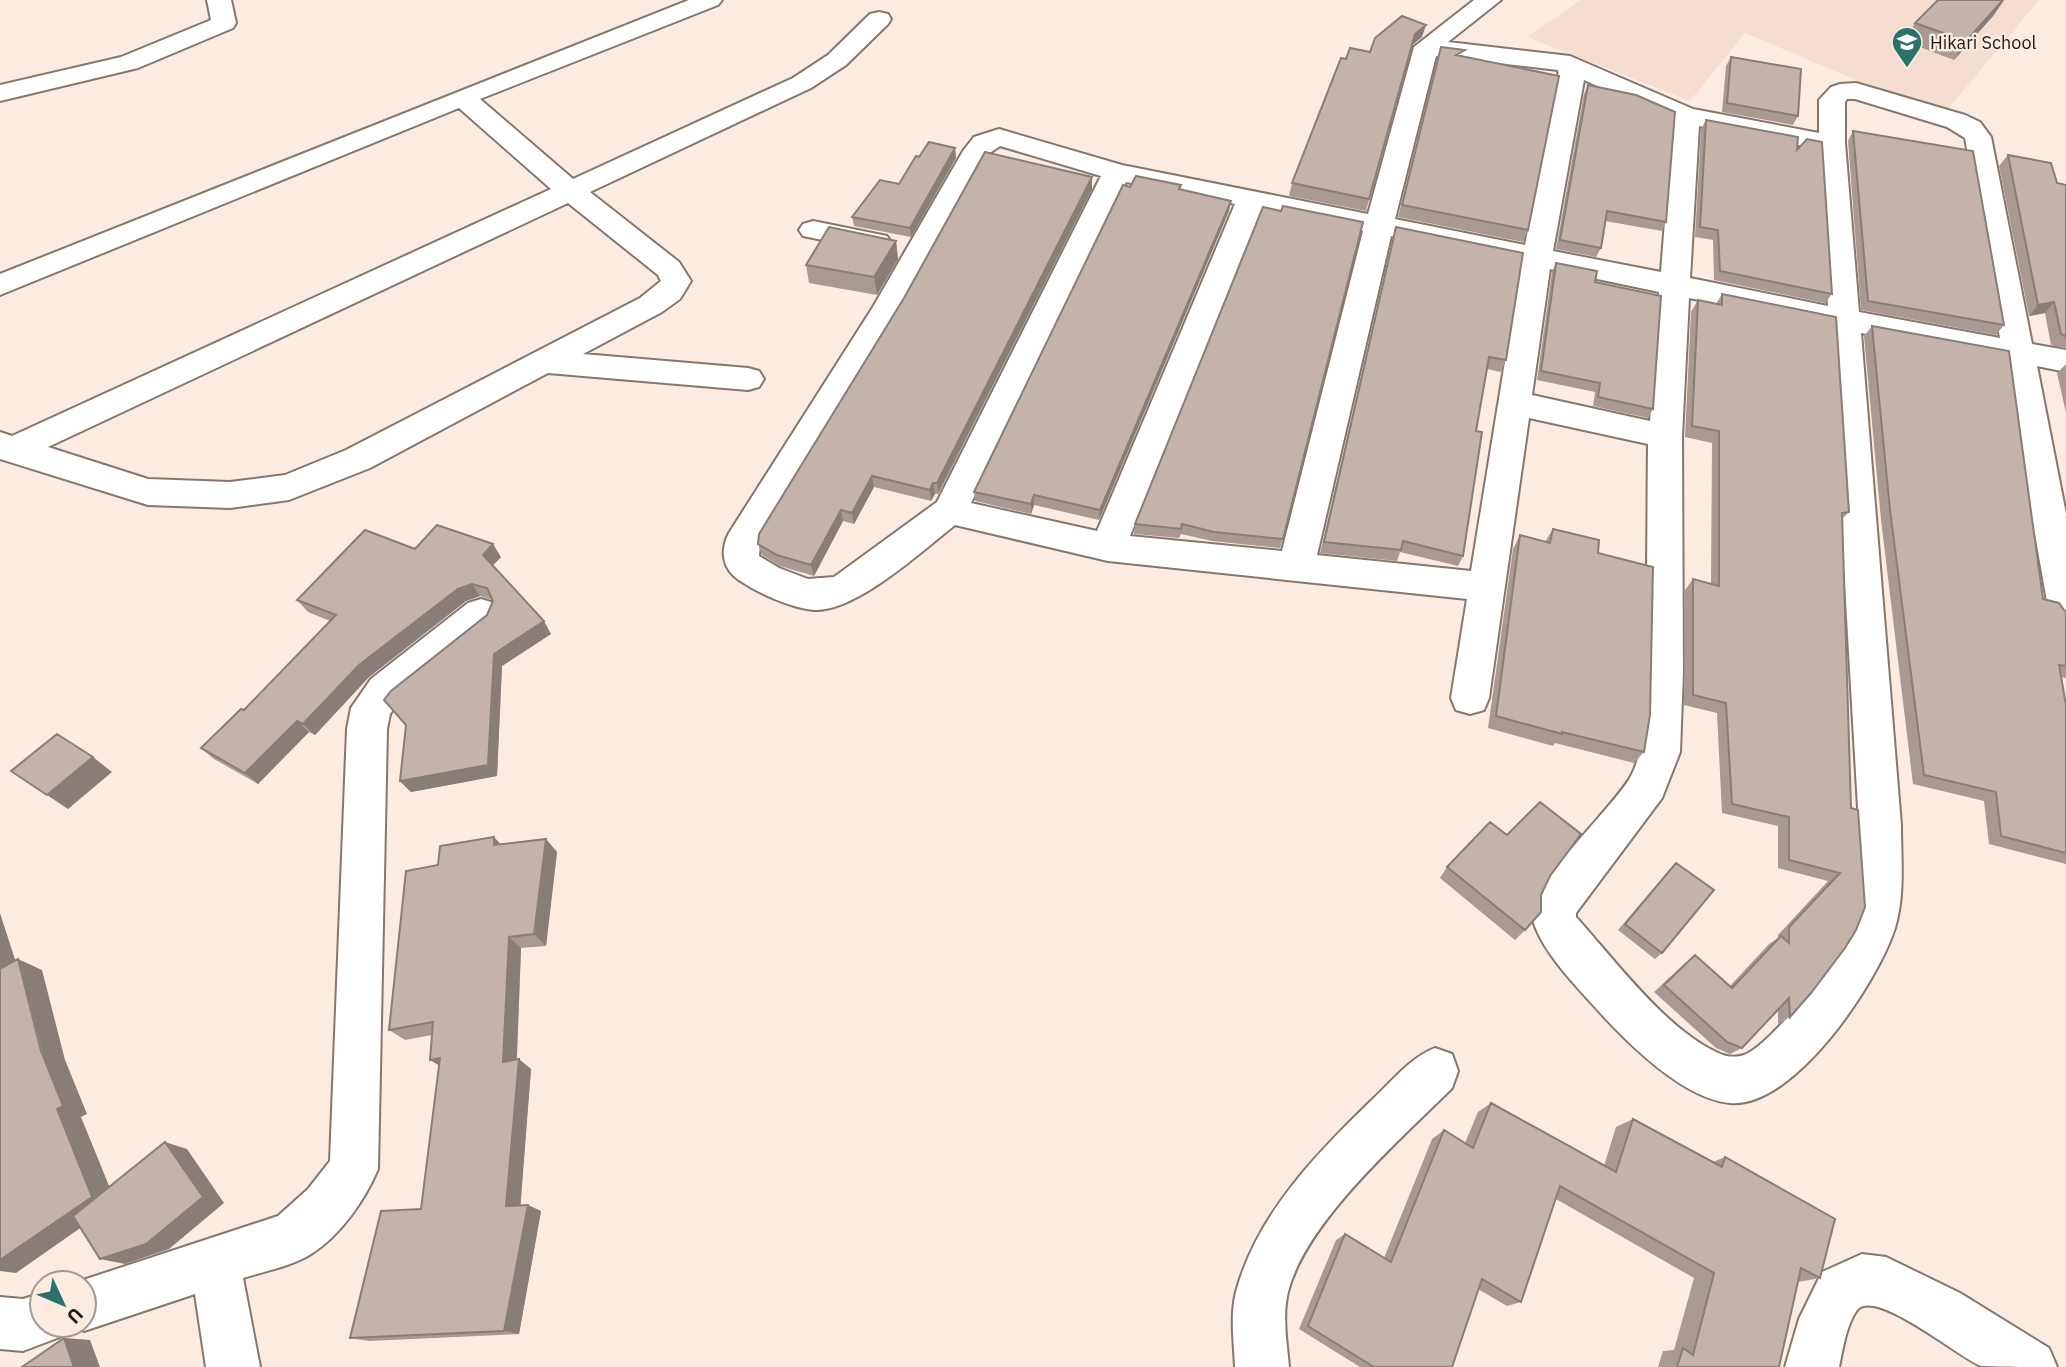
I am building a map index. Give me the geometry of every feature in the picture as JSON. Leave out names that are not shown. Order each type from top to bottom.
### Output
[{"type":"street","points":[[0,93],[129,63],[224,23],[219,0]]},
{"type":"street","points":[[0,285],[461,97],[710,0]]},
{"type":"street","points":[[1297,565],[1379,226],[1426,47],[1489,0]]},
{"type":"street","points":[[6,447],[802,83],[837,60],[879,19]]},
{"type":"street","points":[[1426,47],[1570,64],[1686,116],[1832,144]]},
{"type":"street","points":[[1470,698],[1537,257],[1572,78],[1570,64]]},
{"type":"street","points":[[1686,116],[1665,436],[1665,645],[1660,752],[1647,785],[1626,816],[1557,901],[1553,911],[1560,931],[1617,997],[1666,1045],[1696,1066],[1723,1079],[1743,1080],[1770,1066],[1806,1028],[1854,970],[1874,929],[1881,892],[1879,812],[1832,144],[1832,100],[1835,95],[1846,90],[1956,121],[1971,128],[1978,137],[2066,607]]},
{"type":"street","points":[[6,447],[148,492],[230,495],[289,487],[358,459],[546,362],[651,305],[669,292],[676,281],[669,269],[569,190],[461,97]]},
{"type":"street","points":[[1117,172],[950,511],[846,588],[829,593],[811,595],[758,575],[745,566],[740,556],[741,543],[846,376],[976,151],[989,140],[999,137],[1117,172],[1843,319],[2066,361]]},
{"type":"street","points":[[1108,547],[1251,199]]},
{"type":"street","points":[[813,230],[920,251]]},
{"type":"street","points":[[546,362],[748,379]]},
{"type":"street","points":[[1515,404],[1665,436]]},
{"type":"street","points":[[950,511],[1108,547],[1487,587]]},
{"type":"street","points":[[98,1300],[293,1236],[326,1207],[354,1169],[367,729],[371,708],[390,685],[481,614]]},
{"type":"street","points":[[1262,1367],[1261,1293],[1280,1246],[1309,1202],[1435,1071]]},
{"type":"street","points":[[215,1262],[233,1367]]},
{"type":"street","points":[[1812,1367],[1825,1319],[1840,1290],[1862,1280],[1886,1283],[1942,1311],[2030,1367]]},
{"type":"street","points":[[0,1323],[28,1323]]},
{"type":"shaded area","name":"Hikari School","points":[[1581,0],[2039,0],[1942,116],[1745,33],[1690,101],[1527,37]]},
{"type":"building","points":[[1938,0],[2003,0],[1966,41],[1915,23]]},
{"type":"building","points":[[1402,16],[1426,25],[1415,34],[1369,199],[1292,183],[1341,58],[1346,59],[1350,48],[1370,52],[1375,38]]},
{"type":"building","points":[[1441,47],[1465,50],[1456,55],[1559,76],[1528,230],[1402,205]]},
{"type":"building","points":[[1731,57],[1801,69],[1798,116],[1727,103]]},
{"type":"building","points":[[1588,85],[1636,95],[1675,112],[1666,222],[1607,211],[1601,248],[1560,240]]},
{"type":"building","points":[[1706,120],[1798,137],[1797,150],[1807,139],[1822,142],[1832,294],[1720,271],[1718,230],[1700,227]]},
{"type":"building","points":[[1853,131],[1973,151],[2004,325],[1868,301]]},
{"type":"building","points":[[929,142],[955,148],[910,228],[852,217],[880,180],[899,184],[916,156],[919,157]]},
{"type":"building","points":[[985,152],[1092,177],[937,483],[933,483],[930,490],[872,476],[852,513],[841,510],[811,565],[777,555],[758,544],[759,534],[904,298]]},
{"type":"building","points":[[2008,155],[2051,163],[2057,183],[2066,185],[2066,336],[2061,334],[2054,302],[2038,305]]},
{"type":"building","points":[[1136,176],[1181,185],[1179,189],[1231,201],[1100,510],[1034,495],[1031,504],[974,492],[1123,185],[1130,187]]},
{"type":"building","points":[[1283,206],[1363,222],[1283,539],[1214,532],[1182,524],[1181,529],[1135,524],[1263,207],[1281,211]]},
{"type":"building","points":[[829,227],[896,241],[874,277],[806,265]]},
{"type":"building","points":[[1396,227],[1523,253],[1506,360],[1489,357],[1476,431],[1482,432],[1463,556],[1403,541],[1401,550],[1324,542]]},
{"type":"building","points":[[1556,263],[1597,271],[1595,282],[1661,296],[1653,409],[1598,397],[1600,383],[1541,371]]},
{"type":"building","points":[[1722,294],[1836,317],[1849,512],[1842,513],[1851,808],[1858,810],[1865,907],[1845,948],[1811,993],[1790,1017],[1789,998],[1742,1048],[1727,1042],[1664,985],[1695,955],[1732,988],[1781,936],[1789,943],[1789,927],[1840,873],[1789,860],[1789,817],[1732,804],[1726,703],[1693,695],[1693,579],[1719,586],[1719,431],[1692,426],[1698,300],[1722,305]]},
{"type":"building","points":[[1872,326],[2009,351],[2043,599],[2059,603],[2066,611],[2066,666],[2059,665],[2066,705],[2066,853],[2001,836],[1996,792],[1924,775],[1890,510]]},
{"type":"building","points":[[437,525],[493,544],[483,555],[544,621],[494,654],[488,765],[400,781],[406,725],[384,700],[391,691],[487,615],[493,601],[487,588],[472,584],[458,589],[359,665],[303,724],[297,721],[245,773],[201,748],[241,709],[244,710],[336,615],[297,600],[365,530],[415,549]]},
{"type":"building","points":[[1553,529],[1599,540],[1598,553],[1653,567],[1650,715],[1644,752],[1496,716],[1520,535],[1550,543]]},
{"type":"building","points":[[57,734],[93,757],[47,795],[11,771]]},
{"type":"building","points":[[1540,802],[1581,834],[1550,876],[1541,895],[1541,912],[1525,930],[1447,867],[1490,822],[1507,835]]},
{"type":"building","points":[[494,837],[494,845],[546,839],[534,934],[509,937],[503,1062],[519,1059],[506,1206],[528,1205],[504,1331],[350,1338],[381,1211],[421,1209],[440,1058],[430,1060],[433,1022],[389,1030],[406,871],[438,865],[440,846]]},
{"type":"building","points":[[1676,863],[1714,890],[1662,953],[1625,924]]},
{"type":"building","points":[[18,959],[41,1051],[63,1106],[57,1109],[92,1197],[0,1260],[0,969]]},
{"type":"building","points":[[1491,1103],[1616,1172],[1633,1119],[1722,1167],[1725,1157],[1835,1219],[1820,1278],[1801,1268],[1779,1367],[1677,1367],[1683,1348],[1693,1355],[1714,1273],[1560,1186],[1521,1302],[1482,1279],[1452,1367],[1374,1367],[1308,1326],[1345,1234],[1391,1262],[1444,1130],[1473,1148]]},
{"type":"building","points":[[165,1142],[203,1197],[146,1244],[100,1259],[73,1216]]},
{"type":"building","points":[[64,1339],[74,1367],[22,1367]]},
{"type":"place","name":"Hikari School","points":[[1907,69]]}]
